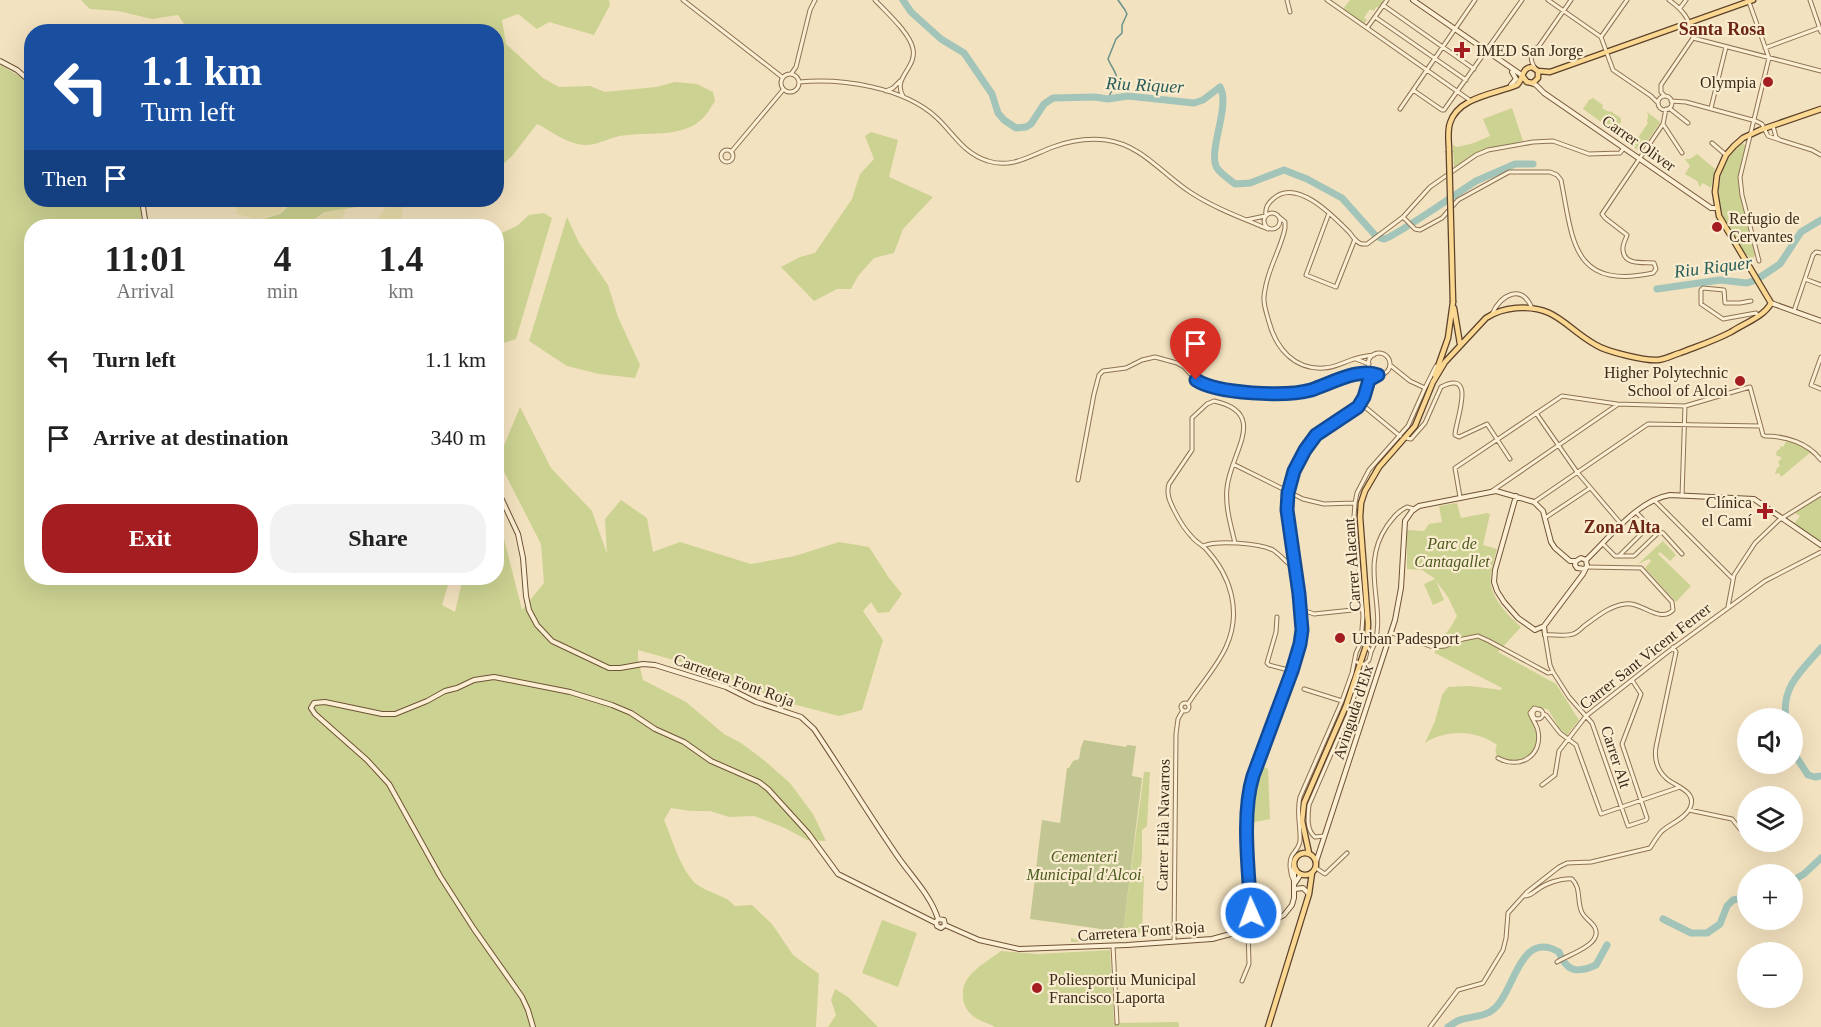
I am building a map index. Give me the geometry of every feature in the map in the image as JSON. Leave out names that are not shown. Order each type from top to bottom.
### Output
[{"type":"main road","points":[[1460,342],[1453,302],[1449,151],[1449,129],[1452,118],[1459,108],[1471,101],[1517,85],[1525,69],[1530,67],[1550,72],[1750,0]]},
{"type":"main road","points":[[1503,90],[1536,81],[1538,78],[1536,70]]},
{"type":"main road","points":[[1523,76],[1525,81],[1530,83]]},
{"type":"main road","points":[[1770,305],[1716,208],[1715,192],[1719,168],[1726,155],[1736,144],[1750,134],[1821,109]]},
{"type":"main road","points":[[1433,382],[1448,338],[1453,302]]},
{"type":"main road","name":"Carrer Alacant","points":[[1311,854],[1306,842],[1302,811],[1307,793],[1342,715],[1368,638],[1361,503],[1374,475],[1419,420],[1433,382],[1460,342],[1492,314],[1509,309],[1533,308],[1555,315],[1604,349],[1658,360],[1716,339],[1756,317],[1770,305]]},
{"type":"main road","points":[[1448,338],[1455,334],[1460,342]]},
{"type":"main road","points":[[1443,351],[1445,357],[1449,357]]},
{"type":"main road","name":"Carrer Alacant","points":[[1302,853],[1306,842]]},
{"type":"main road","points":[[1268,1027],[1309,894],[1315,868],[1311,854],[1302,853],[1294,860],[1294,867],[1308,881],[1310,888]]},
{"type":"main road","points":[[1302,875],[1315,868]]},
{"type":"street","points":[[682,0],[782,77]]},
{"type":"street","points":[[782,77],[794,72],[814,0]]},
{"type":"street","points":[[875,0],[907,36],[913,47],[911,63],[900,80],[893,88],[884,91]]},
{"type":"street","points":[[1287,0],[1290,12]]},
{"type":"street","points":[[1327,0],[1471,101]]},
{"type":"street","points":[[1367,28],[1387,0]]},
{"type":"street","points":[[1413,0],[1523,76]]},
{"type":"street","points":[[1400,109],[1475,0]]},
{"type":"street","points":[[1413,90],[1443,111],[1522,0]]},
{"type":"street","points":[[1548,0],[1601,37],[1614,71],[1649,95],[1661,108],[1667,108],[1688,123]]},
{"type":"street","points":[[1536,70],[1531,58],[1533,52],[1571,0]]},
{"type":"street","points":[[1601,37],[1627,0]]},
{"type":"street","points":[[1669,0],[1680,8],[1689,23],[1693,38],[1661,85],[1661,92],[1671,101],[1686,102],[1754,120],[1762,124],[1768,136],[1821,155]]},
{"type":"street","points":[[1680,8],[1686,0]]},
{"type":"street","points":[[1750,0],[1769,58],[1741,173],[1740,186],[1759,261]]},
{"type":"street","points":[[1765,48],[1820,30],[1810,0]]},
{"type":"street","points":[[1383,5],[1474,69]]},
{"type":"street","points":[[1375,17],[1466,80]]},
{"type":"street","points":[[1693,38],[1821,71]]},
{"type":"street","points":[[1711,108],[1726,47]]},
{"type":"street","points":[[0,61],[24,76]]},
{"type":"street","points":[[1505,65],[1518,70],[1525,69]]},
{"type":"street","points":[[1503,90],[1513,84],[1516,79],[1505,65]]},
{"type":"street","points":[[783,90],[794,92],[798,88],[799,82],[796,76],[790,74]]},
{"type":"street","points":[[782,77],[783,90]]},
{"type":"street","name":"Carrer Oliver","points":[[1538,78],[1541,87],[1549,95]]},
{"type":"street","points":[[900,80],[899,88],[904,98]]},
{"type":"street","points":[[799,82],[843,82],[904,98],[932,114],[961,146],[989,162],[1004,164],[1018,162],[1052,147],[1092,139],[1111,141],[1136,149],[1192,194],[1244,219],[1280,232],[1280,243]]},
{"type":"street","name":"Carrer Oliver","points":[[1530,83],[1711,208],[1716,208]]},
{"type":"street","points":[[731,152],[783,90]]},
{"type":"street","points":[[1658,103],[1660,98],[1665,96]]},
{"type":"street","points":[[1403,217],[1415,229],[1420,230],[1442,218],[1454,203],[1465,195],[1501,175],[1516,171],[1550,172],[1559,177],[1571,236],[1579,255],[1589,266],[1601,273],[1616,277],[1650,274],[1656,267],[1654,263],[1635,262],[1625,255],[1623,249],[1628,237],[1626,233],[1605,218],[1602,213],[1663,123],[1671,101]]},
{"type":"street","points":[[1663,123],[1682,153]]},
{"type":"street","points":[[1773,126],[1776,137],[1780,140]]},
{"type":"street","points":[[1270,229],[1263,222],[1269,204],[1280,194],[1292,193],[1309,198],[1329,213],[1354,239],[1362,244],[1369,243],[1403,217],[1430,187],[1476,155],[1488,150],[1530,142],[1553,141],[1587,153],[1597,154],[1620,153],[1624,147]]},
{"type":"street","points":[[1712,143],[1726,155]]},
{"type":"street","points":[[1269,204],[1286,226],[1267,279],[1263,298],[1276,342],[1289,357],[1312,368],[1327,368],[1380,353],[1387,356],[1390,365],[1410,381],[1425,388]]},
{"type":"street","points":[[1244,219],[1254,219],[1273,212]]},
{"type":"street","points":[[1329,213],[1306,275],[1336,287],[1354,239]]},
{"type":"street","points":[[1270,229],[1277,228],[1280,224],[1279,217]]},
{"type":"street","points":[[1794,311],[1813,255],[1816,252],[1821,253]]},
{"type":"street","points":[[1805,279],[1821,285]]},
{"type":"street","points":[[1751,301],[1725,303],[1724,290],[1703,288],[1701,290],[1701,304],[1722,319],[1756,313],[1756,317]]},
{"type":"street","name":"Carrer Alacant","points":[[1492,314],[1509,294],[1516,293],[1526,298],[1533,308]]},
{"type":"street","points":[[1770,305],[1777,305],[1821,321]]},
{"type":"street","points":[[1372,372],[1369,364],[1374,355]]},
{"type":"street","points":[[1078,480],[1094,394],[1099,375],[1103,371],[1126,368],[1142,360],[1155,357],[1177,363],[1196,380],[1206,385],[1226,390],[1280,394],[1311,390],[1339,378],[1372,372],[1378,375]]},
{"type":"street","points":[[1821,357],[1811,385],[1821,388]]},
{"type":"street","points":[[1354,359],[1369,364]]},
{"type":"street","name":"Carrer Alacant","points":[[1365,648],[1355,503],[1366,475],[1403,437],[1440,359]]},
{"type":"street","points":[[1242,981],[1249,964],[1251,913],[1248,793],[1292,671],[1302,630],[1287,510],[1288,493],[1294,471],[1312,439],[1329,425],[1352,412],[1360,404],[1369,380],[1386,372],[1390,365]]},
{"type":"street","points":[[1360,404],[1403,437],[1411,439],[1422,427],[1441,387],[1453,384],[1461,388],[1463,395],[1455,435],[1459,436],[1486,423],[1510,459]]},
{"type":"street","points":[[1460,497],[1455,468],[1562,396],[1617,404],[1685,405],[1750,387],[1764,436],[1781,436],[1813,450],[1821,460]]},
{"type":"street","points":[[1234,543],[1226,499],[1228,479],[1244,429],[1244,422],[1235,409],[1212,401],[1192,418],[1192,450],[1169,484],[1172,506],[1191,536],[1203,546],[1234,543],[1268,548],[1296,568]]},
{"type":"street","points":[[1359,662],[1369,660],[1365,648],[1377,632],[1374,559],[1376,545],[1388,524],[1399,512],[1407,507],[1414,509],[1422,505],[1492,490],[1617,404]]},
{"type":"street","points":[[1682,496],[1685,405]]},
{"type":"street","points":[[1536,412],[1577,472],[1622,525]]},
{"type":"street","points":[[1534,502],[1644,425],[1760,426]]},
{"type":"street","points":[[1233,464],[1288,493],[1318,503],[1355,503]]},
{"type":"street","points":[[1545,518],[1590,489]]},
{"type":"street","points":[[1492,490],[1534,502],[1541,509],[1555,548],[1568,560],[1576,561],[1581,558],[1586,560]]},
{"type":"street","points":[[1728,607],[1736,571],[1755,543],[1781,518],[1821,494]]},
{"type":"street","points":[[1516,496],[1494,582],[1504,603],[1518,618],[1545,635],[1572,635],[1604,612],[1628,603],[1638,604],[1663,615],[1668,615],[1673,610],[1672,602],[1641,568],[1577,568],[1576,561]]},
{"type":"street","points":[[1535,630],[1544,626],[1581,576],[1586,560],[1636,512],[1646,504],[1664,496],[1751,498],[1821,545]]},
{"type":"street","points":[[1654,500],[1733,579]]},
{"type":"street","name":"Carretera Font Roja","points":[[504,504],[518,534],[523,558],[527,603],[533,620],[541,631],[558,644],[609,668],[649,664],[661,666],[726,687],[756,702],[805,720],[814,729],[921,888],[936,912],[940,928],[945,925],[979,940],[1014,949],[1030,950],[1212,939],[1236,934],[1249,925]]},
{"type":"street","name":"Avinguda d'Elx","points":[[1315,868],[1392,633],[1401,588],[1405,521],[1414,509]]},
{"type":"street","points":[[1636,512],[1657,534]]},
{"type":"street","points":[[1619,556],[1649,526]]},
{"type":"street","points":[[1603,544],[1613,555],[1637,555],[1661,532],[1683,554]]},
{"type":"street","name":"Carrer Filà Navarros","points":[[1174,942],[1178,720],[1183,710],[1182,704],[1188,704],[1223,653],[1231,634],[1233,621],[1233,599],[1228,582],[1220,567],[1203,546]]},
{"type":"street","name":"Carrer Sant Vicent Ferrer","points":[[1542,785],[1556,774],[1559,751],[1586,716],[1673,647],[1765,581],[1821,552]]},
{"type":"street","points":[[1300,609],[1314,614],[1362,609]]},
{"type":"street","points":[[1277,617],[1276,632],[1267,663],[1292,671]]},
{"type":"street","points":[[1392,633],[1433,647],[1478,636],[1548,673],[1553,672],[1544,626]]},
{"type":"street","points":[[1430,1027],[1458,990],[1483,983],[1503,950],[1507,916],[1527,892],[1567,863],[1591,862],[1650,848],[1661,832],[1689,810],[1690,797],[1686,790],[1664,776],[1655,756],[1676,652],[1673,647]]},
{"type":"street","name":"Carrer Alacant","points":[[1325,836],[1315,837],[1310,832],[1309,805],[1348,715],[1359,662]]},
{"type":"street","name":"Carrer Alacant","points":[[1295,886],[1290,864],[1299,844],[1299,803],[1306,780],[1359,662]]},
{"type":"street","name":"Carrer Alt","points":[[1553,672],[1569,697],[1592,723],[1620,808]]},
{"type":"street","points":[[533,1027],[522,997],[440,876],[389,784],[367,760],[314,713],[312,706],[314,703],[325,702],[395,714],[474,680],[494,676],[570,692],[612,705],[680,740],[711,761],[759,782],[808,833],[838,874],[937,921]]},
{"type":"street","points":[[1620,808],[1627,826],[1647,818],[1622,744],[1641,694],[1632,680]]},
{"type":"street","points":[[1304,689],[1342,700]]},
{"type":"street","points":[[1498,758],[1513,763],[1529,759],[1533,754],[1538,732],[1530,713],[1538,707],[1560,733],[1576,745],[1601,814],[1680,787]]},
{"type":"street","points":[[1540,710],[1534,711],[1534,717],[1540,719],[1543,714]]},
{"type":"street","name":"Carrer Alacant","points":[[1299,803],[1302,811],[1309,805]]},
{"type":"street","points":[[1689,810],[1732,819],[1737,825]]},
{"type":"street","points":[[1311,854],[1319,853]]},
{"type":"street","points":[[1315,868],[1325,874],[1347,853]]},
{"type":"street","points":[[1249,925],[1263,926],[1274,922],[1287,912],[1293,902],[1294,867]]},
{"type":"street","points":[[1295,886],[1302,875]]},
{"type":"street","points":[[1524,896],[1528,897],[1540,888],[1562,880],[1570,879],[1576,883],[1581,910],[1594,926],[1596,936],[1591,944],[1560,960]]},
{"type":"street","points":[[1295,886],[1303,888],[1309,894]]},
{"type":"street","points":[[1113,946],[1117,1023]]},
{"type":"shaded area","points":[[236,207],[285,207],[278,214],[258,219],[237,214]]},
{"type":"shaded area","points":[[385,207],[403,207],[401,219],[378,219]]},
{"type":"shaded area","points":[[346,209],[342,219],[316,219],[327,212]]},
{"type":"green space","points":[[81,0],[609,0],[610,5],[594,35],[549,22],[537,29],[518,14],[502,20],[503,24],[184,24],[178,15],[152,19],[118,11],[90,9]]},
{"type":"green space","points":[[1350,0],[1384,0],[1379,8],[1376,7],[1374,11],[1370,9],[1364,18],[1367,20],[1364,24],[1343,9]]},
{"type":"green space","points":[[504,32],[506,44],[543,78],[559,87],[590,86],[605,92],[656,87],[675,82],[697,84],[713,92],[715,101],[707,113],[701,120],[683,130],[620,136],[588,145],[571,142],[537,124],[504,163]]},
{"type":"green space","points":[[0,65],[24,80],[24,207],[141,207],[141,219],[24,219],[24,585],[448,585],[442,605],[455,612],[461,585],[504,585],[504,539],[522,610],[544,583],[541,544],[504,472],[504,446],[520,407],[551,468],[592,511],[607,554],[605,519],[621,500],[647,518],[653,552],[680,542],[751,564],[795,556],[839,542],[869,547],[902,594],[889,612],[878,613],[871,602],[863,611],[883,640],[862,710],[839,716],[785,702],[707,669],[638,650],[643,680],[686,702],[724,734],[741,743],[765,761],[790,783],[813,814],[826,841],[807,840],[785,828],[754,816],[729,817],[710,811],[671,808],[664,820],[687,874],[693,881],[704,889],[727,899],[735,906],[752,905],[772,924],[793,955],[819,974],[816,1027],[0,1027]]},
{"type":"green space","points":[[1593,98],[1603,105],[1602,108],[1621,118],[1621,122],[1614,131],[1583,109]]},
{"type":"green space","points":[[1512,108],[1523,141],[1480,152],[1466,159],[1454,170],[1453,145],[1457,147],[1474,143],[1490,136],[1483,119]]},
{"type":"green space","points":[[1647,112],[1660,123],[1641,150],[1638,150],[1621,138],[1626,132],[1637,139],[1648,123]]},
{"type":"green space","points":[[871,132],[898,140],[889,177],[933,197],[903,229],[894,253],[874,258],[858,276],[851,289],[837,289],[814,301],[781,267],[800,257],[815,253],[852,199],[860,174],[874,159],[865,136]]},
{"type":"green space","points":[[1743,143],[1746,146],[1738,182],[1755,255],[1751,261],[1724,220],[1719,195],[1721,175],[1729,157]]},
{"type":"green space","points":[[1697,154],[1715,169],[1711,188],[1703,183],[1700,187],[1697,181],[1685,174],[1690,166],[1685,159],[1690,159]]},
{"type":"green space","points":[[287,207],[357,207],[325,212],[314,219],[263,219],[280,214]]},
{"type":"green space","points":[[544,213],[552,218],[516,339],[504,343],[504,232],[517,226],[529,215]]},
{"type":"green space","points":[[567,217],[579,243],[608,285],[618,317],[640,365],[635,378],[599,374],[567,366],[529,341]]},
{"type":"green space","points":[[1787,440],[1811,452],[1781,477],[1779,473],[1775,474],[1780,466],[1778,462],[1782,458],[1776,455],[1777,450],[1783,447]]},
{"type":"green space","points":[[1821,496],[1821,542],[1794,524],[1800,516],[1793,512]]},
{"type":"green space","name":"Parc de Cantagallet","points":[[1457,503],[1461,518],[1490,514],[1483,545],[1497,549],[1491,573],[1492,589],[1504,610],[1521,627],[1498,652],[1556,684],[1579,720],[1567,735],[1559,728],[1548,709],[1535,708],[1533,715],[1537,734],[1536,745],[1531,754],[1521,759],[1503,760],[1499,758],[1496,753],[1497,745],[1471,734],[1442,735],[1425,743],[1435,721],[1442,695],[1448,687],[1470,686],[1501,690],[1502,688],[1435,653],[1434,644],[1424,641],[1445,634],[1457,616],[1448,597],[1436,581],[1444,600],[1433,605],[1424,584],[1434,578],[1422,570],[1407,569],[1407,530],[1424,531],[1429,524],[1442,522],[1439,506]]},
{"type":"green space","points":[[1663,541],[1676,555],[1670,561],[1660,552],[1658,554],[1691,586],[1676,602],[1645,568],[1651,561],[1649,559],[1638,564]]},
{"type":"green space","name":"Cementeri Municipal d'Alcoi","points":[[1084,740],[1126,747],[1127,745],[1136,746],[1132,776],[1142,778],[1123,932],[1030,919],[1042,820],[1060,823],[1067,768],[1073,761],[1079,759]]},
{"type":"green space","points":[[1260,765],[1268,769],[1270,819],[1250,823],[1251,800]]},
{"type":"green space","points":[[1144,772],[1150,772],[1147,826],[1142,830],[1142,859],[1139,876],[1144,876],[1142,931],[1126,939],[1071,942],[1071,938],[1082,940],[1096,936],[1099,934],[1099,928],[1123,931]]},
{"type":"green space","points":[[882,920],[917,933],[898,987],[862,973]]},
{"type":"green space","name":"Poliesportiu Municipal Francisco Laporta","points":[[1110,950],[1114,1023],[1178,1022],[1179,1027],[995,1027],[973,1016],[965,1005],[963,988],[970,975],[1001,951],[1038,954]]},
{"type":"green space","points":[[835,989],[848,997],[878,1027],[828,1027],[836,1015],[831,1000]]},
{"type":"waterway","name":"Riu Riquer","points":[[903,0],[911,12],[941,39],[964,53],[992,94],[998,113],[1016,128],[1031,124],[1044,104],[1053,98],[1108,99],[1128,96],[1194,103],[1203,100],[1220,87],[1223,105],[1215,161],[1221,172],[1235,184],[1250,183],[1284,170],[1307,179],[1342,198],[1375,235],[1383,239],[1400,231],[1476,181],[1515,164],[1533,164]]},
{"type":"waterway","points":[[1108,99],[1116,81],[1115,71],[1108,59],[1116,39],[1122,33],[1122,25],[1127,14],[1118,0]]},
{"type":"waterway","name":"Riu Riquer","points":[[1657,289],[1720,280],[1747,283],[1756,280],[1780,264],[1801,232],[1821,220]]},
{"type":"waterway","points":[[1785,708],[1790,688],[1800,672],[1821,648]]},
{"type":"waterway","points":[[1803,767],[1808,775],[1821,776]]},
{"type":"waterway","points":[[1803,875],[1821,858]]},
{"type":"waterway","points":[[1663,919],[1691,933],[1707,933],[1720,924],[1727,906],[1737,899]]},
{"type":"waterway","points":[[1448,1027],[1459,1021],[1483,1015],[1495,1008],[1520,965],[1535,949],[1546,947],[1559,952],[1569,967],[1578,970],[1596,965],[1607,945]]},
{"type":"place","name":"IMED San Jorge","points":[[1462,50]]},
{"type":"place","name":"Olympia","points":[[1768,82]]},
{"type":"place","name":"Refugio de Cervantes","points":[[1717,227]]},
{"type":"place","name":"Higher Polytechnic School of Alcoi","points":[[1740,381]]},
{"type":"place","name":"Clínica el Camí","points":[[1765,511]]},
{"type":"place","name":"Urban Padesport","points":[[1340,638]]},
{"type":"place","name":"Poliesportiu Municipal Francisco Laporta","points":[[1037,988]]},
{"type":"district","name":"Santa Rosa","points":[[1722,29]]},
{"type":"district","name":"Zona Alta","points":[[1622,527]]},
{"type":"route","points":[[1196,380],[1226,390],[1287,394],[1311,390],[1344,377],[1372,372],[1378,375],[1369,380],[1364,397],[1355,410],[1329,425],[1312,439],[1294,471],[1289,492],[1287,510],[1302,630],[1297,658],[1248,793],[1251,913]]}]
